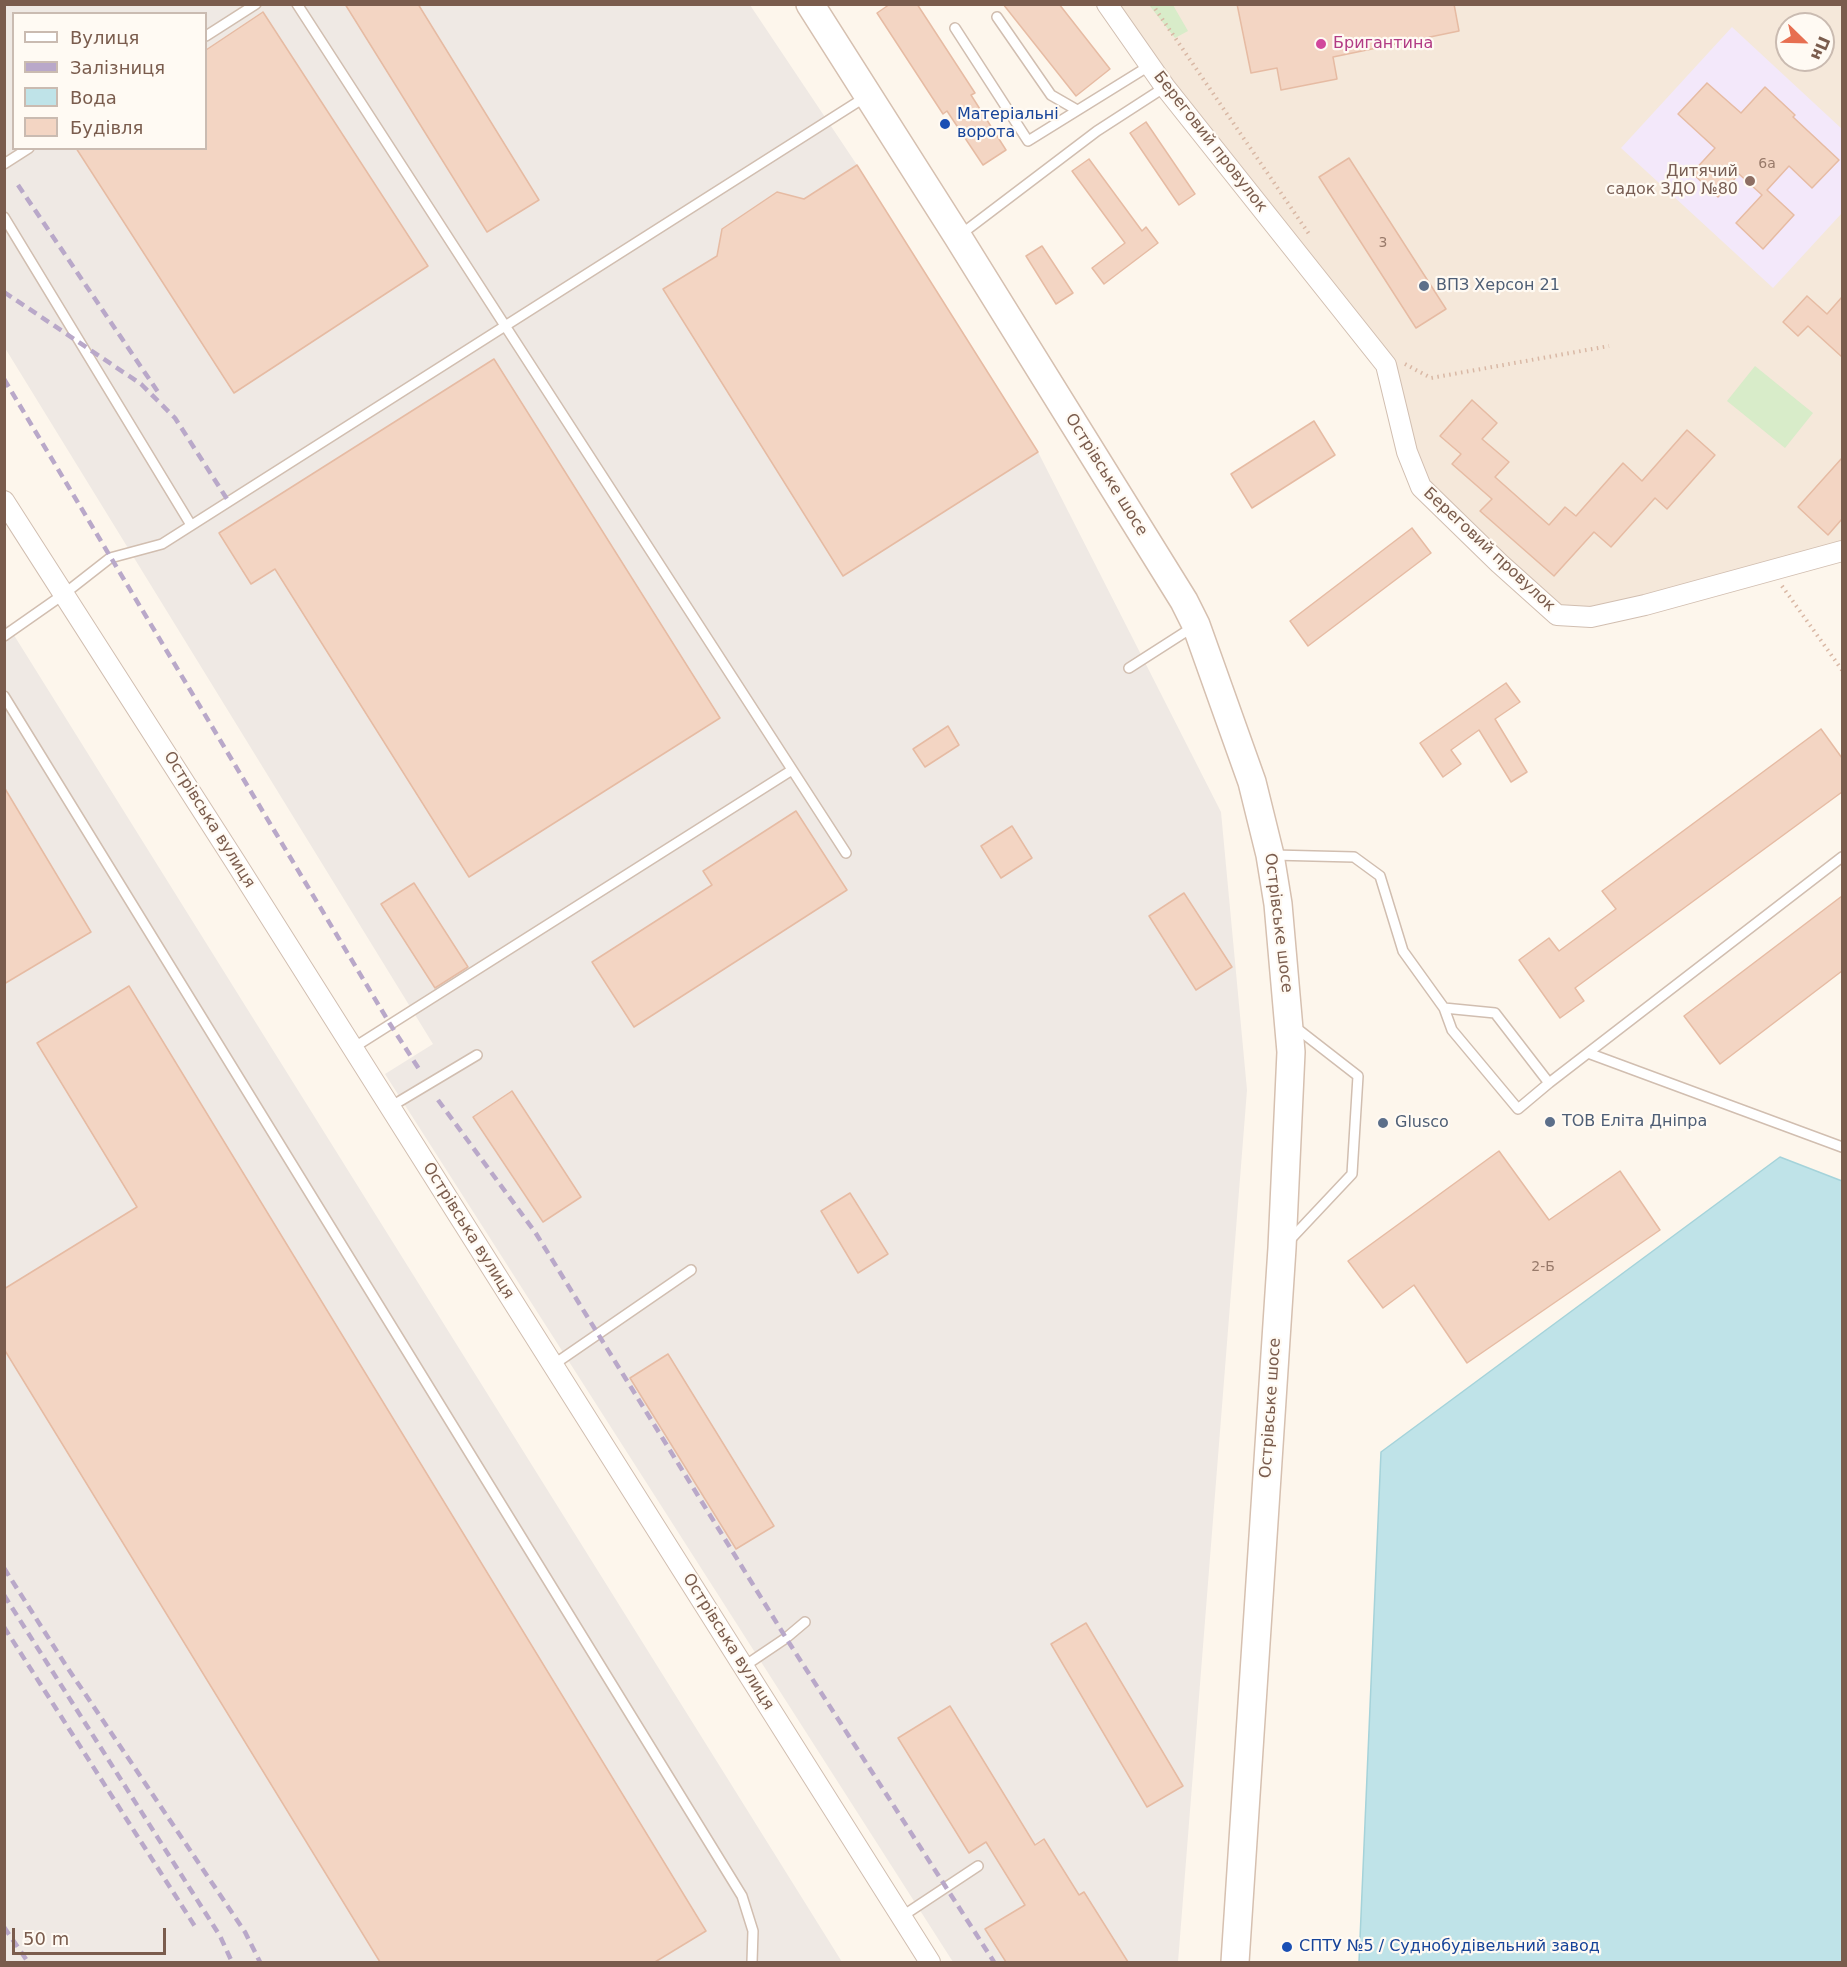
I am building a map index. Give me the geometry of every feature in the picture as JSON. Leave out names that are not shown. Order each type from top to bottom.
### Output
[{"type":"street","name":"Острівське шосе","points":[[810,4],[1184,601],[1196,625],[1252,782],[1270,855],[1278,904],[1291,1052],[1282,1248],[1235,1962]]},
{"type":"street","name":"Береговий провулок","points":[[1107,4],[1165,87],[1386,365],[1407,452],[1421,487],[1499,563],[1557,615],[1591,617],[1645,605],[1842,551]]},
{"type":"street","name":"Острівська вулиця","points":[[4,501],[353,1048],[930,1962]]},
{"type":"lane","points":[[207,35],[256,4]]},
{"type":"lane","points":[[297,4],[846,853]]},
{"type":"lane","points":[[997,16],[1051,95],[1077,110]]},
{"type":"lane","points":[[956,28],[1028,141],[1149,66]]},
{"type":"lane","points":[[958,237],[1097,131],[1165,87]]},
{"type":"lane","points":[[4,636],[110,558],[162,544],[868,96]]},
{"type":"lane","points":[[4,164],[25,150]]},
{"type":"lane","points":[[4,217],[191,525]]},
{"type":"lane","points":[[1129,668],[1196,625]]},
{"type":"lane","points":[[4,696],[742,1896],[753,1931],[752,1962]]},
{"type":"lane","points":[[353,1048],[792,770]]},
{"type":"lane","points":[[1270,855],[1354,856],[1380,876],[1403,951],[1444,1008],[1452,1030],[1518,1109],[1842,857]]},
{"type":"lane","points":[[1444,1008],[1495,1013],[1549,1083]]},
{"type":"lane","points":[[1282,1248],[1352,1174],[1358,1076],[1289,1023]]},
{"type":"lane","points":[[1588,1053],[1842,1147]]},
{"type":"lane","points":[[390,1107],[477,1055]]},
{"type":"lane","points":[[553,1365],[692,1270]]},
{"type":"lane","points":[[743,1667],[806,1622]]},
{"type":"lane","points":[[901,1917],[978,1866]]},
{"type":"path","points":[[1152,4],[1312,237]]},
{"type":"path","points":[[1401,362],[1431,378],[1609,346]]},
{"type":"path","points":[[1772,571],[1842,670]]},
{"type":"shaded area","points":[[5,5],[750,5],[857,165],[1038,452],[1221,812],[1247,1090],[1178,1962],[953,1962],[385,1074],[433,1044],[5,348]]},
{"type":"shaded area","points":[[1107,5],[1842,5],[1842,551],[1557,615],[1421,487],[1386,365]]},
{"type":"shaded area","name":"Дитячий садок ЗДО №80","points":[[1732,27],[1775,67],[1775,72],[1781,72],[1842,129],[1842,213],[1773,288],[1621,148]]},
{"type":"shaded area","points":[[4,621],[12,632],[842,1962],[5,1962]]},
{"type":"green space","points":[[1149,5],[1173,5],[1188,31],[1175,38]]},
{"type":"green space","points":[[1755,366],[1813,413],[1785,448],[1727,401]]},
{"type":"water","points":[[1780,1157],[1842,1181],[1842,1962],[1359,1962],[1381,1452]]},
{"type":"building","points":[[345,4],[418,4],[539,200],[487,232]]},
{"type":"building","points":[[890,4],[917,4],[975,93],[971,95],[1006,150],[983,165],[947,111],[943,114],[877,13]]},
{"type":"building","points":[[1003,4],[1059,4],[1110,69],[1076,96]]},
{"type":"building","name":"Бригантина","points":[[1237,4],[1454,4],[1459,31],[1333,57],[1337,79],[1281,90],[1277,68],[1251,73]]},
{"type":"building","points":[[263,12],[428,266],[234,393],[77,150],[207,150],[207,49]]},
{"type":"building","points":[[1707,83],[1741,113],[1765,87],[1839,160],[1812,188],[1789,166],[1767,190],[1794,215],[1763,249],[1736,223],[1762,195],[1739,174],[1718,197],[1692,173],[1715,148],[1678,114]]},
{"type":"building","points":[[1146,122],[1195,194],[1179,205],[1130,133]]},
{"type":"building","points":[[1349,158],[1446,309],[1416,328],[1319,177]]},
{"type":"building","points":[[1089,159],[1142,231],[1146,227],[1158,243],[1104,284],[1092,268],[1125,243],[1072,171]]},
{"type":"building","points":[[857,165],[1038,452],[843,576],[663,289],[717,256],[722,229],[777,192],[804,199]]},
{"type":"building","points":[[1042,246],[1073,293],[1056,304],[1026,256]]},
{"type":"building","points":[[1807,296],[1827,314],[1842,297],[1842,357],[1808,326],[1798,336],[1783,322]]},
{"type":"building","points":[[494,359],[720,718],[469,877],[275,569],[251,584],[219,533]]},
{"type":"building","points":[[1472,400],[1497,423],[1482,439],[1509,462],[1495,477],[1549,525],[1565,507],[1576,516],[1623,463],[1642,481],[1687,430],[1715,455],[1667,509],[1655,498],[1611,547],[1594,532],[1554,576],[1480,511],[1492,499],[1452,464],[1461,454],[1440,436]]},
{"type":"building","points":[[1314,421],[1335,455],[1252,508],[1231,474]]},
{"type":"building","points":[[1842,458],[1842,519],[1828,535],[1798,507]]},
{"type":"building","points":[[1412,528],[1431,553],[1308,646],[1290,621]]},
{"type":"building","points":[[1506,683],[1520,702],[1495,719],[1527,772],[1511,782],[1479,730],[1451,750],[1461,764],[1443,777],[1420,743]]},
{"type":"building","points":[[948,726],[959,745],[925,767],[913,749]]},
{"type":"building","points":[[1821,729],[1842,758],[1842,792],[1575,988],[1584,1001],[1560,1018],[1519,960],[1549,938],[1559,951],[1616,909],[1602,891]]},
{"type":"building","points":[[4,787],[91,932],[4,984]]},
{"type":"building","points":[[796,811],[847,890],[634,1027],[592,962],[712,885],[703,871]]},
{"type":"building","points":[[1012,826],[1032,858],[1001,878],[981,846]]},
{"type":"building","points":[[414,883],[468,967],[435,988],[381,904]]},
{"type":"building","points":[[1184,893],[1232,967],[1196,990],[1149,916]]},
{"type":"building","points":[[1842,896],[1842,971],[1720,1064],[1684,1016]]},
{"type":"building","points":[[129,986],[706,1931],[655,1962],[380,1962],[4,1349],[4,1289],[137,1207],[37,1043]]},
{"type":"building","points":[[512,1091],[581,1197],[543,1222],[473,1117]]},
{"type":"building","points":[[1499,1151],[1549,1220],[1620,1171],[1660,1230],[1467,1363],[1414,1285],[1383,1308],[1348,1261]]},
{"type":"building","points":[[850,1193],[888,1254],[858,1273],[821,1211]]},
{"type":"building","points":[[668,1354],[774,1526],[736,1549],[630,1378]]},
{"type":"building","points":[[1086,1623],[1183,1786],[1147,1807],[1051,1644]]},
{"type":"building","points":[[950,1706],[1035,1845],[1044,1839],[1079,1895],[1084,1892],[1128,1962],[1006,1962],[985,1929],[1025,1905],[986,1842],[969,1853],[898,1738]]},
{"type":"railway","points":[[18,185],[160,395]]},
{"type":"railway","points":[[4,292],[141,384],[175,418],[227,499]]},
{"type":"railway","points":[[4,379],[419,1069]]},
{"type":"railway","points":[[438,1100],[535,1232],[786,1638],[994,1962]]},
{"type":"railway","points":[[4,1568],[65,1664],[245,1932],[260,1962]]},
{"type":"railway","points":[[4,1595],[220,1936],[232,1962]]},
{"type":"railway","points":[[4,1627],[196,1928]]},
{"type":"railway","points":[[4,1927],[28,1962]]},
{"type":"place","name":"Бригантина","points":[[1321,44]]},
{"type":"place","name":"Матеріальні ворота","points":[[945,124]]},
{"type":"place","name":"Дитячий садок ЗДО №80","points":[[1750,181]]},
{"type":"place","name":"ВПЗ Херсон 21","points":[[1424,286]]},
{"type":"place","name":"ТОВ Еліта Дніпра","points":[[1550,1122]]},
{"type":"place","name":"Glusco","points":[[1383,1123]]},
{"type":"place","name":"СПТУ №5 / Суднобудівельний завод","points":[[1287,1947]]}]
